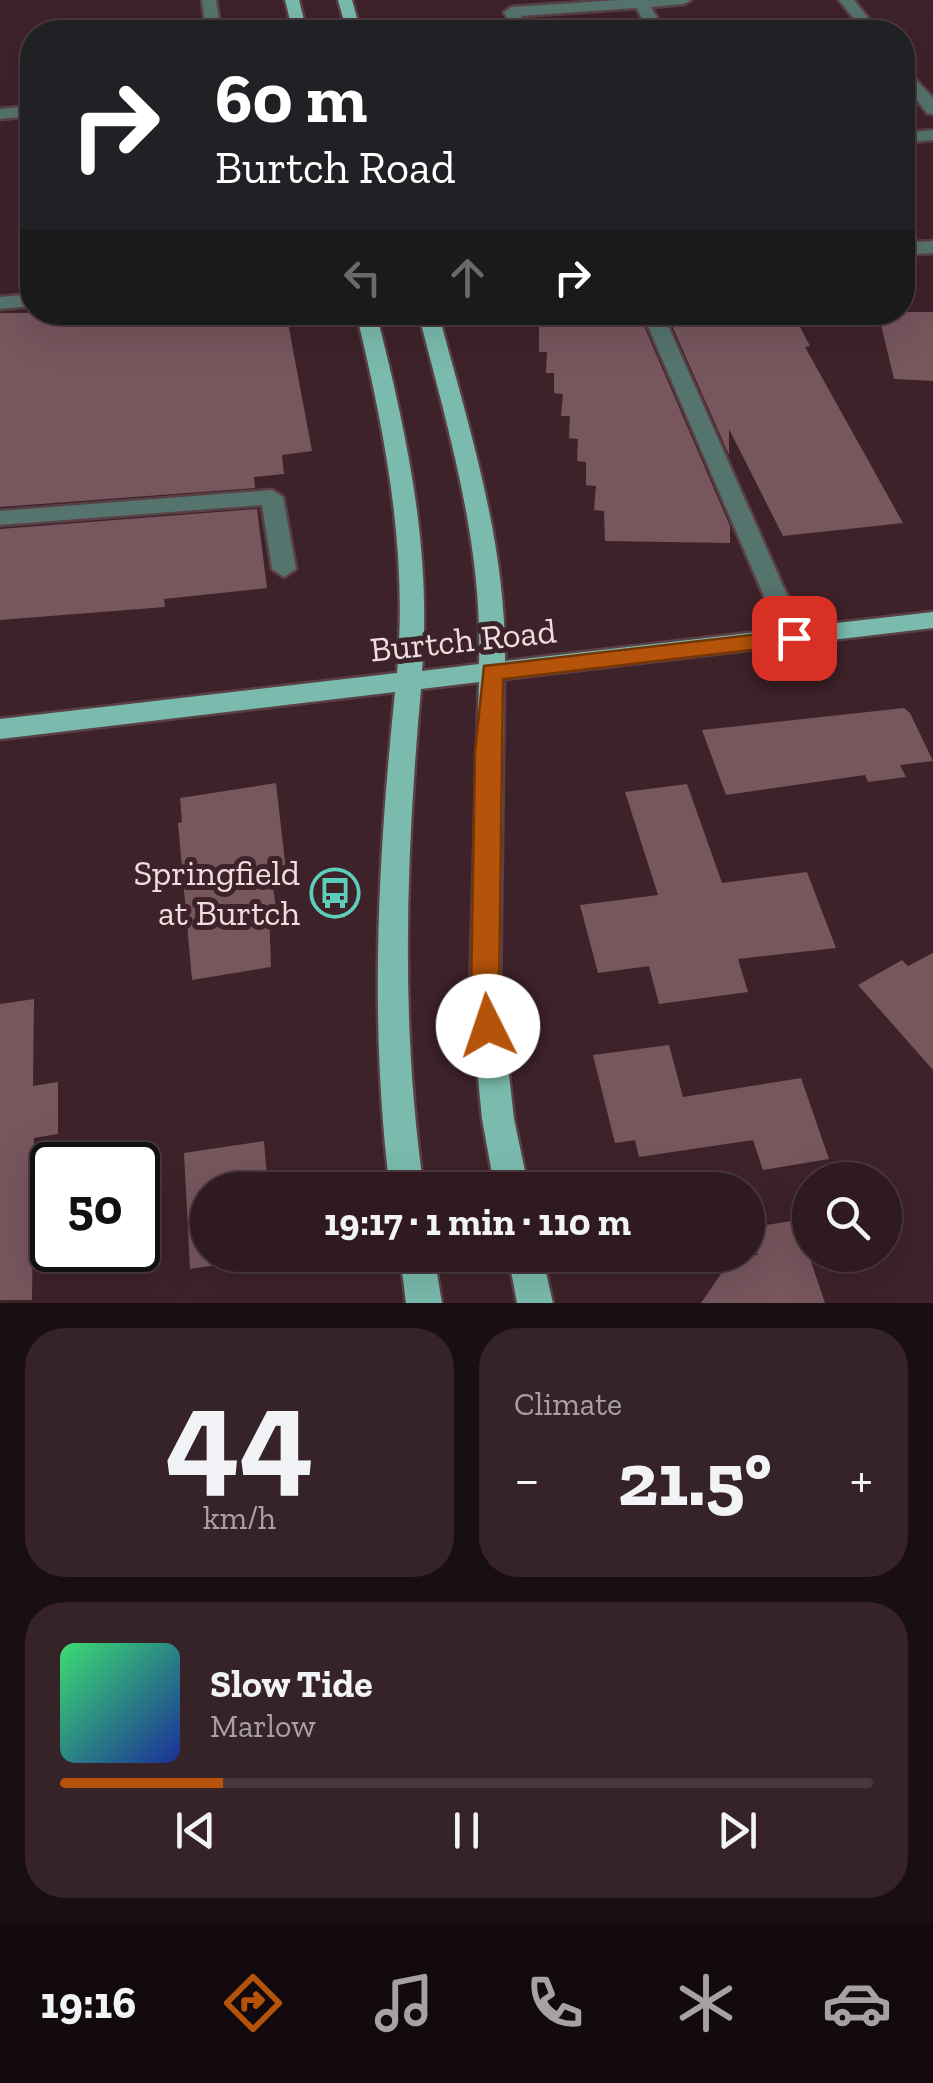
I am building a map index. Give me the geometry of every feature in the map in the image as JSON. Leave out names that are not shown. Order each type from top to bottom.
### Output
[{"type":"main road","points":[[369,325],[397,440],[413,618],[394,940],[393,1067],[405,1172]]},
{"type":"main road","points":[[431,325],[481,516],[493,613],[487,752],[485,995],[498,1119],[508,1172]]},
{"type":"main road","name":"Burtch Road","points":[[0,730],[933,620]]},
{"type":"main road","points":[[419,1272],[424,1303]]},
{"type":"main road","points":[[529,1272],[535,1303]]},
{"type":"lane","points":[[516,20],[512,12],[684,0]]},
{"type":"lane","points":[[846,0],[862,20]]},
{"type":"lane","points":[[641,3],[651,20]]},
{"type":"lane","points":[[915,86],[933,109]]},
{"type":"lane","points":[[658,325],[794,638]]},
{"type":"lane","points":[[0,518],[272,497],[284,570]]},
{"type":"building","points":[[915,312],[933,312],[933,381],[894,379],[881,325],[915,325]]},
{"type":"building","points":[[0,313],[20,313],[20,325],[288,325],[312,451],[282,455],[284,474],[254,477],[255,488],[0,507]]},
{"type":"building","points":[[539,325],[644,325],[730,526],[730,543],[605,541],[604,511],[594,510],[596,486],[586,485],[586,462],[577,461],[578,439],[569,438],[570,416],[561,416],[563,394],[554,393],[554,373],[546,373],[547,352],[539,352]]},
{"type":"building","points":[[672,325],[799,325],[810,346],[805,347],[903,523],[783,536],[729,429],[729,455]]},
{"type":"building","points":[[257,509],[267,588],[164,599],[165,607],[0,620],[0,529]]},
{"type":"building","points":[[904,708],[933,761],[900,765],[906,777],[868,782],[865,775],[726,795],[702,730]]},
{"type":"building","points":[[276,783],[286,871],[271,873],[276,908],[269,909],[271,967],[192,980],[178,823],[182,822],[180,798]]},
{"type":"building","points":[[687,784],[722,883],[807,872],[836,948],[738,959],[748,992],[659,1004],[649,966],[598,973],[580,905],[658,895],[625,792]]},
{"type":"building","points":[[933,953],[933,1070],[858,985],[902,960],[908,966]]},
{"type":"building","points":[[34,999],[33,1086],[58,1082],[58,1134],[30,1142],[32,1300],[0,1300],[0,1004]]},
{"type":"building","points":[[669,1045],[683,1097],[801,1078],[829,1159],[792,1162],[792,1165],[763,1170],[753,1140],[639,1157],[635,1140],[615,1143],[593,1055]]},
{"type":"building","points":[[264,1141],[267,1172],[190,1172],[190,1269],[184,1153]]},
{"type":"building","points":[[792,1221],[792,1272],[815,1272],[825,1303],[701,1303],[722,1272],[765,1272],[765,1225]]},
{"type":"place","name":"Springfield at Burtch","points":[[335,893]]},
{"type":"route","points":[[488,1026],[487,752],[492,672],[794,638]]}]
